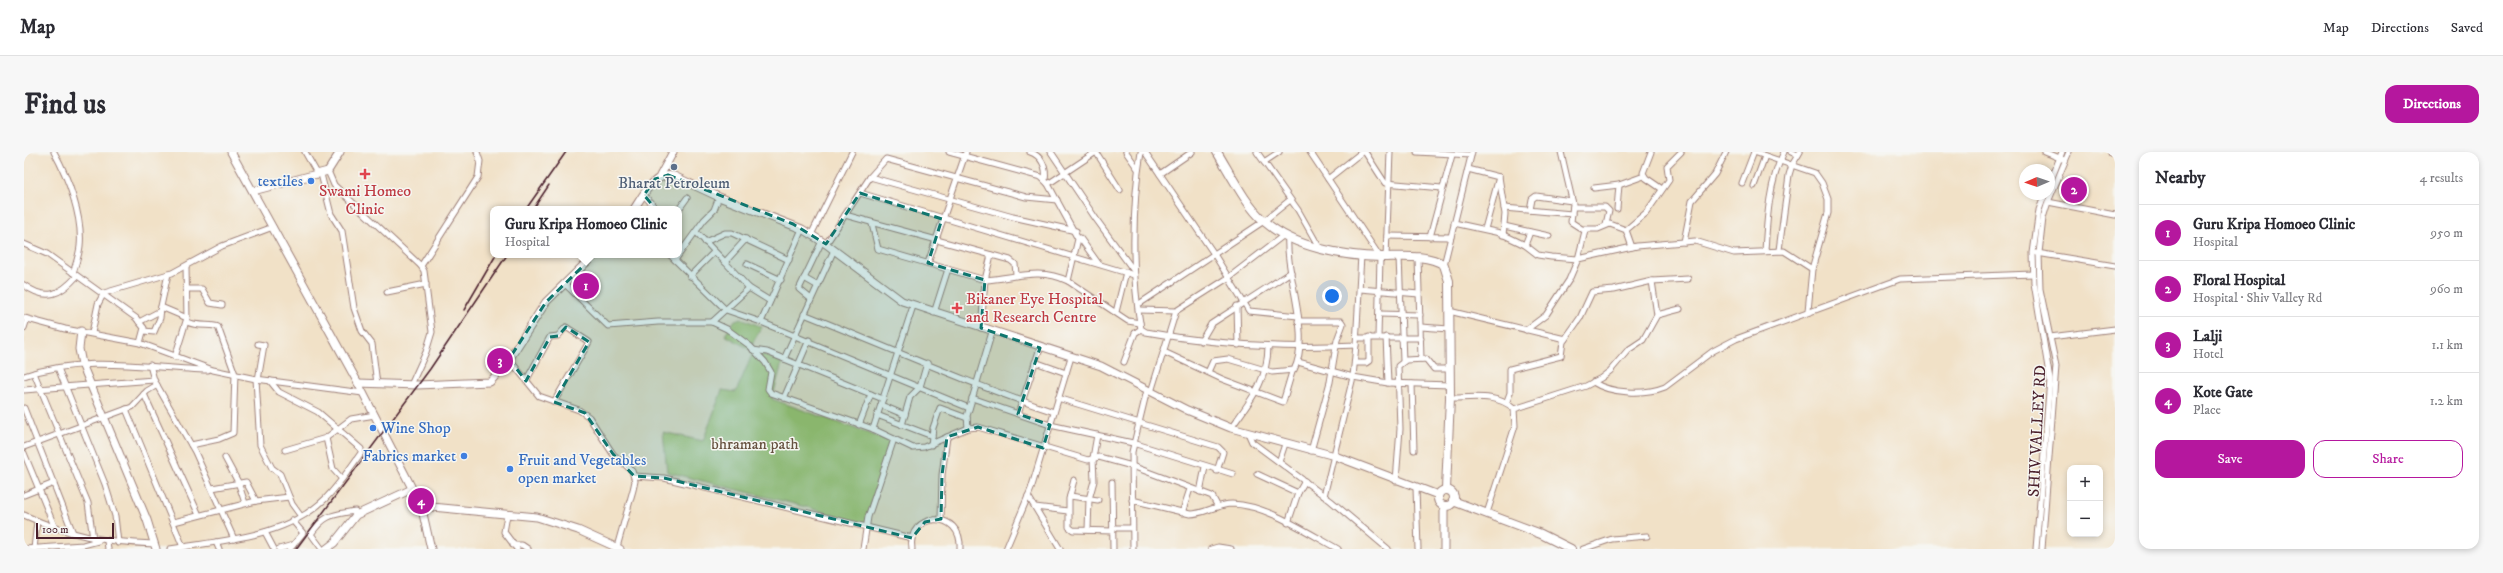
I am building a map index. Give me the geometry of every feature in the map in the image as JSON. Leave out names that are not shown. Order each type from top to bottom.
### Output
[{"type":"main road","points":[[1217,152],[1264,221],[1286,235],[1319,247],[1361,255],[1418,258],[1436,261],[1444,265],[1448,272],[1450,311],[1450,398],[1446,489]]},
{"type":"main road","points":[[1446,489],[1453,493],[1453,501],[1444,506],[1438,500],[1440,491],[1446,489]]},
{"type":"main road","points":[[1453,501],[1541,534],[1571,549]]},
{"type":"street","points":[[24,285],[37,291],[55,294],[65,289],[75,274],[80,245],[78,225],[69,185],[54,152]]},
{"type":"street","points":[[231,152],[358,383],[420,503],[431,549]]},
{"type":"street","points":[[305,152],[322,174],[422,266],[431,316],[431,340],[411,385]]},
{"type":"street","points":[[252,191],[322,174],[340,152]]},
{"type":"street","points":[[422,266],[478,177],[480,162],[477,152]]},
{"type":"street","points":[[636,206],[660,176],[673,152]]},
{"type":"street","points":[[811,235],[852,152]]},
{"type":"street","points":[[949,152],[965,154],[1047,182],[1096,152],[1120,190]]},
{"type":"street","points":[[1030,152],[1038,156],[1044,166],[1047,182],[1076,231],[1078,245],[1068,281]]},
{"type":"street","points":[[1051,152],[1134,273]]},
{"type":"street","points":[[1126,152],[1138,169]]},
{"type":"street","points":[[1124,362],[1135,333],[1140,326],[1139,304],[1134,273],[1138,169],[1141,152]]},
{"type":"street","points":[[1145,152],[1214,254],[1243,303],[1253,312],[1342,322],[1332,372],[1311,451]]},
{"type":"street","points":[[1160,174],[1192,152]]},
{"type":"street","points":[[1257,152],[1290,200],[1319,247]]},
{"type":"street","points":[[1264,162],[1279,152]]},
{"type":"street","points":[[1310,152],[1383,257]]},
{"type":"street","points":[[1328,179],[1364,152],[1380,177],[1389,184],[1442,188]]},
{"type":"street","points":[[1378,337],[1379,291],[1387,236],[1390,152]]},
{"type":"street","points":[[1417,152],[1452,156],[1472,154],[1444,265]]},
{"type":"street","points":[[1561,152],[1572,204],[1572,224],[1584,229],[1598,229],[1606,224],[1610,224],[1626,230]]},
{"type":"street","points":[[1644,176],[1644,169],[1651,152]]},
{"type":"street","points":[[1626,230],[1646,213],[1669,180],[1667,166],[1681,152]]},
{"type":"street","points":[[1684,242],[1692,201],[1713,178],[1726,152]]},
{"type":"street","points":[[1742,183],[1754,152],[1818,176],[1828,199],[1828,213],[1812,269],[1808,311]]},
{"type":"street","points":[[1765,251],[1770,200],[1779,161],[1784,152]]},
{"type":"street","points":[[1779,250],[1792,165],[1799,153],[1791,152]]},
{"type":"street","points":[[2045,152],[2062,159]]},
{"type":"street","name":"SHIV VALLEY RD","points":[[2042,549],[2056,385],[2056,366],[2040,288],[2039,253],[2043,218],[2062,159],[2062,152]]},
{"type":"street","name":"SHIV VALLEY RD","points":[[2055,173],[2062,159],[2069,152]]},
{"type":"street","points":[[928,262],[965,154]]},
{"type":"street","points":[[1430,237],[1442,188],[1452,156]]},
{"type":"street","points":[[1754,186],[1765,156]]},
{"type":"street","points":[[811,299],[800,291],[804,278],[824,243],[882,161],[890,159],[1026,196],[1057,200]]},
{"type":"street","points":[[1468,169],[1499,177]]},
{"type":"street","points":[[322,174],[331,214],[342,231],[354,308],[362,331],[372,344],[377,384]]},
{"type":"street","points":[[660,176],[674,176],[719,197],[802,229],[834,250],[895,297],[913,306],[1040,348],[1101,366],[1187,410],[1232,428],[1285,444],[1335,456],[1396,481],[1438,495]]},
{"type":"street","points":[[1594,188],[1620,185],[1644,176]]},
{"type":"street","points":[[1644,176],[1662,189]]},
{"type":"street","points":[[870,177],[1013,217],[1076,231]]},
{"type":"street","points":[[1499,177],[1504,208],[1503,235]]},
{"type":"street","points":[[1486,228],[1499,177]]},
{"type":"street","points":[[1618,209],[1620,185]]},
{"type":"street","points":[[860,193],[942,219],[1074,255],[1126,272],[1134,273]]},
{"type":"street","points":[[644,195],[653,206]]},
{"type":"street","points":[[1530,210],[1532,199],[1536,196],[1572,204],[1605,207],[1609,211],[1606,224]]},
{"type":"street","points":[[682,251],[714,210],[719,197]]},
{"type":"street","points":[[681,206],[687,198]]},
{"type":"street","points":[[1139,304],[1264,221],[1290,200]]},
{"type":"street","name":"SHIV VALLEY RD","points":[[2036,549],[2050,380],[2033,274],[2033,253],[2039,210],[2043,200]]},
{"type":"street","points":[[2048,202],[2115,215]]},
{"type":"street","points":[[1504,208],[1572,214]]},
{"type":"street","points":[[845,215],[872,224],[1014,262],[1016,274]]},
{"type":"street","points":[[1454,223],[1486,228],[1525,245],[1538,255],[1578,259],[1632,247],[1700,242],[1734,253],[1779,250],[1788,252],[1812,269]]},
{"type":"street","points":[[872,224],[878,249],[928,262],[985,280],[1016,274],[1048,273],[1068,281],[1128,321],[1140,326],[1146,332],[1201,341],[1238,345],[1299,347],[1356,345]]},
{"type":"street","points":[[1504,226],[1549,236]]},
{"type":"street","points":[[92,332],[98,304],[104,292],[168,274],[186,267],[222,246],[273,227]]},
{"type":"street","points":[[761,322],[781,280],[802,229]]},
{"type":"street","points":[[1526,330],[1546,315],[1569,280],[1578,259],[1584,229]]},
{"type":"street","points":[[1626,230],[1632,247]]},
{"type":"street","points":[[696,232],[748,288],[770,301]]},
{"type":"street","points":[[705,242],[728,232],[789,260]]},
{"type":"street","points":[[1525,245],[1530,232]]},
{"type":"street","points":[[1139,310],[1176,311],[1228,278],[1286,235],[1298,318],[1299,347],[1298,362],[1292,372],[1283,402],[1208,372],[1164,352]]},
{"type":"street","points":[[1387,236],[1451,237]]},
{"type":"street","points":[[1080,238],[1098,263]]},
{"type":"street","points":[[725,262],[746,239]]},
{"type":"street","points":[[24,244],[47,254],[104,292],[139,322],[144,331],[140,343]]},
{"type":"street","points":[[784,359],[834,250]]},
{"type":"street","points":[[690,276],[714,252]]},
{"type":"street","points":[[2033,253],[2115,266]]},
{"type":"street","points":[[981,328],[985,280],[991,255]]},
{"type":"street","points":[[1324,496],[1335,456],[1356,363],[1361,255]]},
{"type":"street","points":[[1396,481],[1400,429],[1397,370],[1403,361],[1400,315],[1399,257]]},
{"type":"street","points":[[358,383],[411,385],[490,382],[509,359],[546,302],[591,258]]},
{"type":"street","points":[[1418,258],[1422,338],[1421,359]]},
{"type":"street","points":[[675,260],[726,310],[809,340],[969,408]]},
{"type":"street","points":[[747,264],[781,280]]},
{"type":"street","points":[[176,356],[187,320],[186,267]]},
{"type":"street","points":[[934,313],[948,269]]},
{"type":"street","points":[[1116,312],[1126,272]]},
{"type":"street","points":[[1201,341],[1208,327],[1237,306],[1291,272]]},
{"type":"street","points":[[144,331],[154,332],[160,318],[168,274]]},
{"type":"street","points":[[1593,382],[1603,388],[1643,392],[1657,390],[1665,387],[1713,351],[1736,339],[1808,311],[1900,279],[2033,274]]},
{"type":"street","points":[[804,278],[818,286]]},
{"type":"street","points":[[1507,401],[1510,392],[1510,369],[1561,356],[1565,340],[1580,318],[1592,292],[1614,290],[1652,281],[1688,279]]},
{"type":"street","points":[[1652,281],[1657,315]]},
{"type":"street","points":[[387,292],[426,284]]},
{"type":"street","points":[[565,284],[608,326],[658,322],[712,322],[727,329],[753,350],[770,370],[768,390],[784,398],[873,429],[913,448],[930,445],[968,428],[986,429],[1043,448],[1088,460],[1093,458],[1132,466],[1212,496],[1218,506]]},
{"type":"street","points":[[712,322],[748,288]]},
{"type":"street","points":[[186,290],[202,289],[210,303],[222,305]]},
{"type":"street","points":[[1360,289],[1419,294]]},
{"type":"street","points":[[873,429],[913,306]]},
{"type":"street","points":[[1237,306],[1238,345]]},
{"type":"street","points":[[161,307],[196,326],[215,325],[218,327],[235,374],[233,433],[219,439],[191,445]]},
{"type":"street","points":[[139,322],[156,314],[161,307]]},
{"type":"street","points":[[1514,408],[1593,382],[1610,371],[1628,350],[1643,340],[1657,315],[1664,311],[1680,309]]},
{"type":"street","points":[[1133,549],[1133,443],[1138,422],[1164,352],[1176,311]]},
{"type":"street","points":[[1450,311],[1565,340]]},
{"type":"street","points":[[804,314],[928,363],[976,385],[1054,412]]},
{"type":"street","points":[[1379,314],[1420,316]]},
{"type":"street","points":[[24,328],[26,318],[81,332],[92,332],[140,343],[213,370]]},
{"type":"street","points":[[526,381],[550,337],[558,336],[566,327],[589,342],[554,402]]},
{"type":"street","points":[[1421,327],[1449,329]]},
{"type":"street","points":[[2050,337],[2115,329]]},
{"type":"street","points":[[24,515],[55,528],[100,541],[155,547],[147,520],[89,384],[82,364],[79,349],[81,332]]},
{"type":"street","points":[[968,428],[967,418],[969,408],[992,332]]},
{"type":"street","points":[[1356,363],[1366,364],[1369,361],[1369,337]]},
{"type":"street","points":[[1386,337],[1388,383]]},
{"type":"street","points":[[1357,338],[1422,338]]},
{"type":"street","points":[[784,398],[809,340]]},
{"type":"street","points":[[258,344],[264,345],[257,380],[260,445],[272,468],[280,474],[289,497],[300,515]]},
{"type":"street","points":[[1232,428],[1256,392],[1266,371],[1268,346]]},
{"type":"street","points":[[1018,414],[1040,348]]},
{"type":"street","points":[[753,350],[767,352],[883,399]]},
{"type":"street","points":[[1006,549],[1028,496],[1071,357]]},
{"type":"street","points":[[509,359],[539,396],[584,413],[613,454],[634,476],[664,478],[912,538]]},
{"type":"street","points":[[1208,372],[1213,361],[1228,359],[1266,371],[1292,372]]},
{"type":"street","points":[[1403,361],[1421,359],[1428,361],[1434,369],[1450,369]]},
{"type":"street","points":[[1035,362],[1066,373]]},
{"type":"street","points":[[1298,362],[1353,377],[1388,383],[1450,385]]},
{"type":"street","points":[[902,425],[910,397],[920,387],[928,363]]},
{"type":"street","points":[[24,376],[82,364],[150,365],[213,370],[257,380],[363,393]]},
{"type":"street","points":[[150,365],[156,383],[191,445],[212,488],[234,539]]},
{"type":"street","points":[[58,368],[105,484],[115,516],[118,542]]},
{"type":"street","points":[[34,373],[88,503],[93,539]]},
{"type":"street","points":[[170,549],[234,539],[264,532],[292,520],[323,501],[342,479],[361,451],[313,408],[279,392],[270,381]]},
{"type":"street","points":[[24,390],[89,384],[156,383]]},
{"type":"street","points":[[24,446],[136,405],[144,394],[156,383]]},
{"type":"street","points":[[1412,384],[1414,450]]},
{"type":"street","points":[[144,394],[199,515]]},
{"type":"street","points":[[859,425],[871,394]]},
{"type":"street","points":[[972,398],[1050,425],[1133,443],[1217,471],[1233,474]]},
{"type":"street","points":[[1058,398],[1221,449],[1222,455],[1217,471]]},
{"type":"street","points":[[1450,398],[1499,399],[1507,401],[1514,408],[1515,426],[1487,513]]},
{"type":"street","points":[[881,405],[905,415]]},
{"type":"street","points":[[24,408],[36,442],[54,483],[73,533]]},
{"type":"street","points":[[930,445],[940,408],[967,418]]},
{"type":"street","points":[[126,409],[174,522],[183,547]]},
{"type":"street","points":[[285,450],[326,438],[337,428],[351,419],[375,415]]},
{"type":"street","points":[[878,415],[932,436]]},
{"type":"street","points":[[1248,432],[1252,442],[1305,481],[1388,549]]},
{"type":"street","points":[[1088,530],[1089,499],[1094,481],[1093,458],[1097,435]]},
{"type":"street","points":[[941,519],[942,475],[948,437]]},
{"type":"street","points":[[326,438],[333,469],[342,479]]},
{"type":"street","points":[[863,549],[865,526],[894,439]]},
{"type":"street","points":[[1279,462],[1285,444]]},
{"type":"street","points":[[24,453],[55,528]]},
{"type":"street","points":[[225,458],[238,482],[245,503]]},
{"type":"street","points":[[1200,492],[1206,467]]},
{"type":"street","points":[[1257,474],[1298,493]]},
{"type":"street","points":[[420,503],[537,517],[578,530],[618,548],[634,490],[634,476]]},
{"type":"street","points":[[1074,480],[1068,511],[1069,527],[1073,530],[1113,530],[1132,528]]},
{"type":"street","points":[[1288,523],[1298,493],[1305,481]]},
{"type":"street","points":[[212,488],[238,482],[246,482],[256,500]]},
{"type":"street","points":[[1112,482],[1113,549]]},
{"type":"street","points":[[24,494],[54,483]]},
{"type":"street","points":[[1416,488],[1418,549]]},
{"type":"street","points":[[326,549],[334,543],[356,515],[412,489]]},
{"type":"street","points":[[1182,513],[1190,489]]},
{"type":"street","points":[[1028,496],[1060,549]]},
{"type":"street","points":[[1070,496],[1098,500]]},
{"type":"street","points":[[174,522],[256,500],[289,497]]},
{"type":"street","points":[[1132,500],[1182,513],[1196,514],[1218,506],[1230,504],[1245,506],[1288,523],[1338,549]]},
{"type":"street","points":[[1444,506],[1444,549]]},
{"type":"street","points":[[1035,507],[1068,511]]},
{"type":"street","points":[[322,549],[311,534],[319,524],[330,516],[355,512]]},
{"type":"street","points":[[507,514],[504,532],[515,547],[522,545],[528,549]]},
{"type":"street","points":[[912,549],[912,538],[917,528],[925,522],[941,519],[954,527],[960,538],[960,549]]},
{"type":"street","points":[[279,549],[291,547],[303,533],[292,520]]},
{"type":"street","points":[[34,549],[38,521]]},
{"type":"street","points":[[264,532],[274,549]]},
{"type":"street","points":[[1583,549],[1612,539],[1647,536]]},
{"type":"street","points":[[24,549],[84,547],[100,541]]},
{"type":"street","points":[[107,541],[108,549]]},
{"type":"street","points":[[216,542],[219,549]]},
{"type":"street","points":[[1210,549],[1218,547],[1231,549]]},
{"type":"highlighted area","points":[[668,175],[793,224],[826,244],[860,193],[942,219],[928,263],[985,280],[981,328],[1040,348],[1018,414],[1050,425],[1043,448],[978,427],[947,437],[942,475],[941,519],[925,522],[912,538],[664,478],[634,476],[613,454],[585,413],[554,402],[589,342],[566,327],[558,336],[550,337],[526,381],[509,359],[546,302],[612,238],[631,214],[657,242],[669,225],[644,195],[655,179]]},
{"type":"green space","points":[[741,318],[762,327],[749,349],[725,335],[735,320]]},
{"type":"green space","name":"bhraman path","points":[[754,350],[782,363],[772,399],[890,441],[865,525],[810,508],[667,472],[663,432],[703,441],[722,390],[736,392]]},
{"type":"railway","points":[[528,206],[566,152]]},
{"type":"railway","points":[[535,206],[549,185]]},
{"type":"railway","points":[[464,310],[494,258]]},
{"type":"railway","points":[[296,549],[430,369],[505,258]]},
{"type":"place","name":"Bharat Petroleum","points":[[674,167]]},
{"type":"place","name":"Swami Homeo Clinic","points":[[365,174]]},
{"type":"place","name":"textiles","points":[[311,181]]},
{"type":"place","name":"Floral Hospital","points":[[2074,190]]},
{"type":"place","name":"Guru Kripa Homoeo Clinic","points":[[586,286]]},
{"type":"place","name":"Bikaner Eye Hospital and Research Centre","points":[[957,308]]},
{"type":"place","name":"Lalji","points":[[500,361]]},
{"type":"place","name":"Wine Shop","points":[[373,428]]},
{"type":"place","name":"Fabrics market","points":[[464,456]]},
{"type":"place","name":"Fruit and Vegetables open market","points":[[510,469]]},
{"type":"place","name":"Kote Gate","points":[[421,501]]}]
